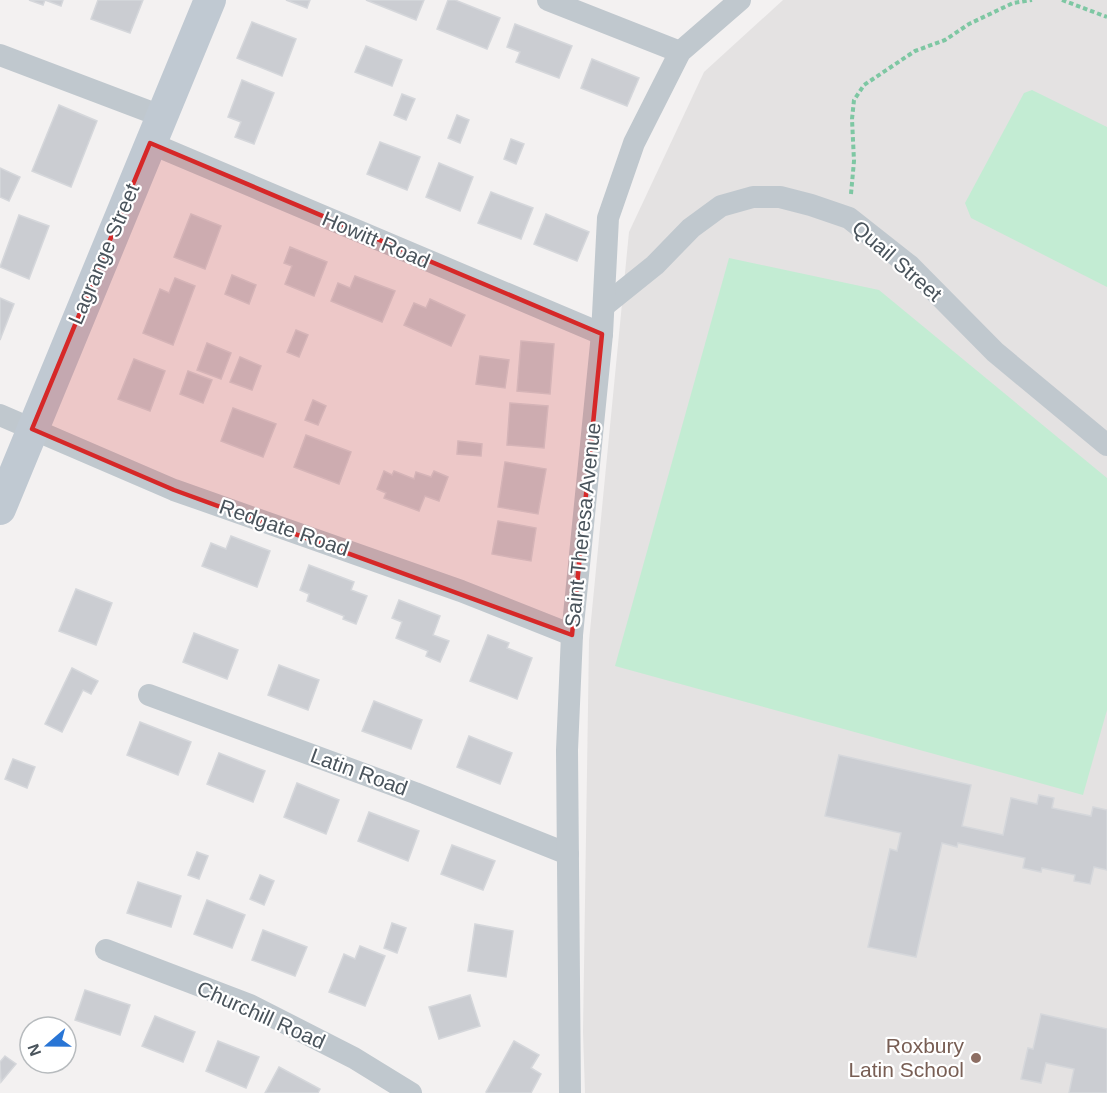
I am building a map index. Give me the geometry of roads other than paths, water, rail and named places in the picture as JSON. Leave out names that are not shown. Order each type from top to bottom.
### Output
[{"type":"main road","name":"Lagrange Street","points":[[0,509],[210,0]]},
{"type":"street","points":[[548,0],[680,52]]},
{"type":"street","name":"Saint Theresa Avenue","points":[[570,1093],[567,854],[572,635],[602,334],[608,218],[634,143],[680,52],[740,0]]},
{"type":"street","name":"Howitt Road","points":[[0,55],[156,130],[602,334]]},
{"type":"street","name":"Quail Street","points":[[604,306],[655,265],[691,228],[721,206],[753,198],[780,197],[849,218],[910,266],[995,352],[1107,445]]},
{"type":"street","name":"Redgate Road","points":[[0,416],[174,490],[461,591],[572,635]]},
{"type":"street","name":"Latin Road","points":[[149,695],[415,793],[567,854]]},
{"type":"street","name":"Churchill Road","points":[[106,950],[250,1005],[354,1058],[411,1093]]},
{"type":"place","name":"Roxbury Latin School","points":[[976,1058]]}]
